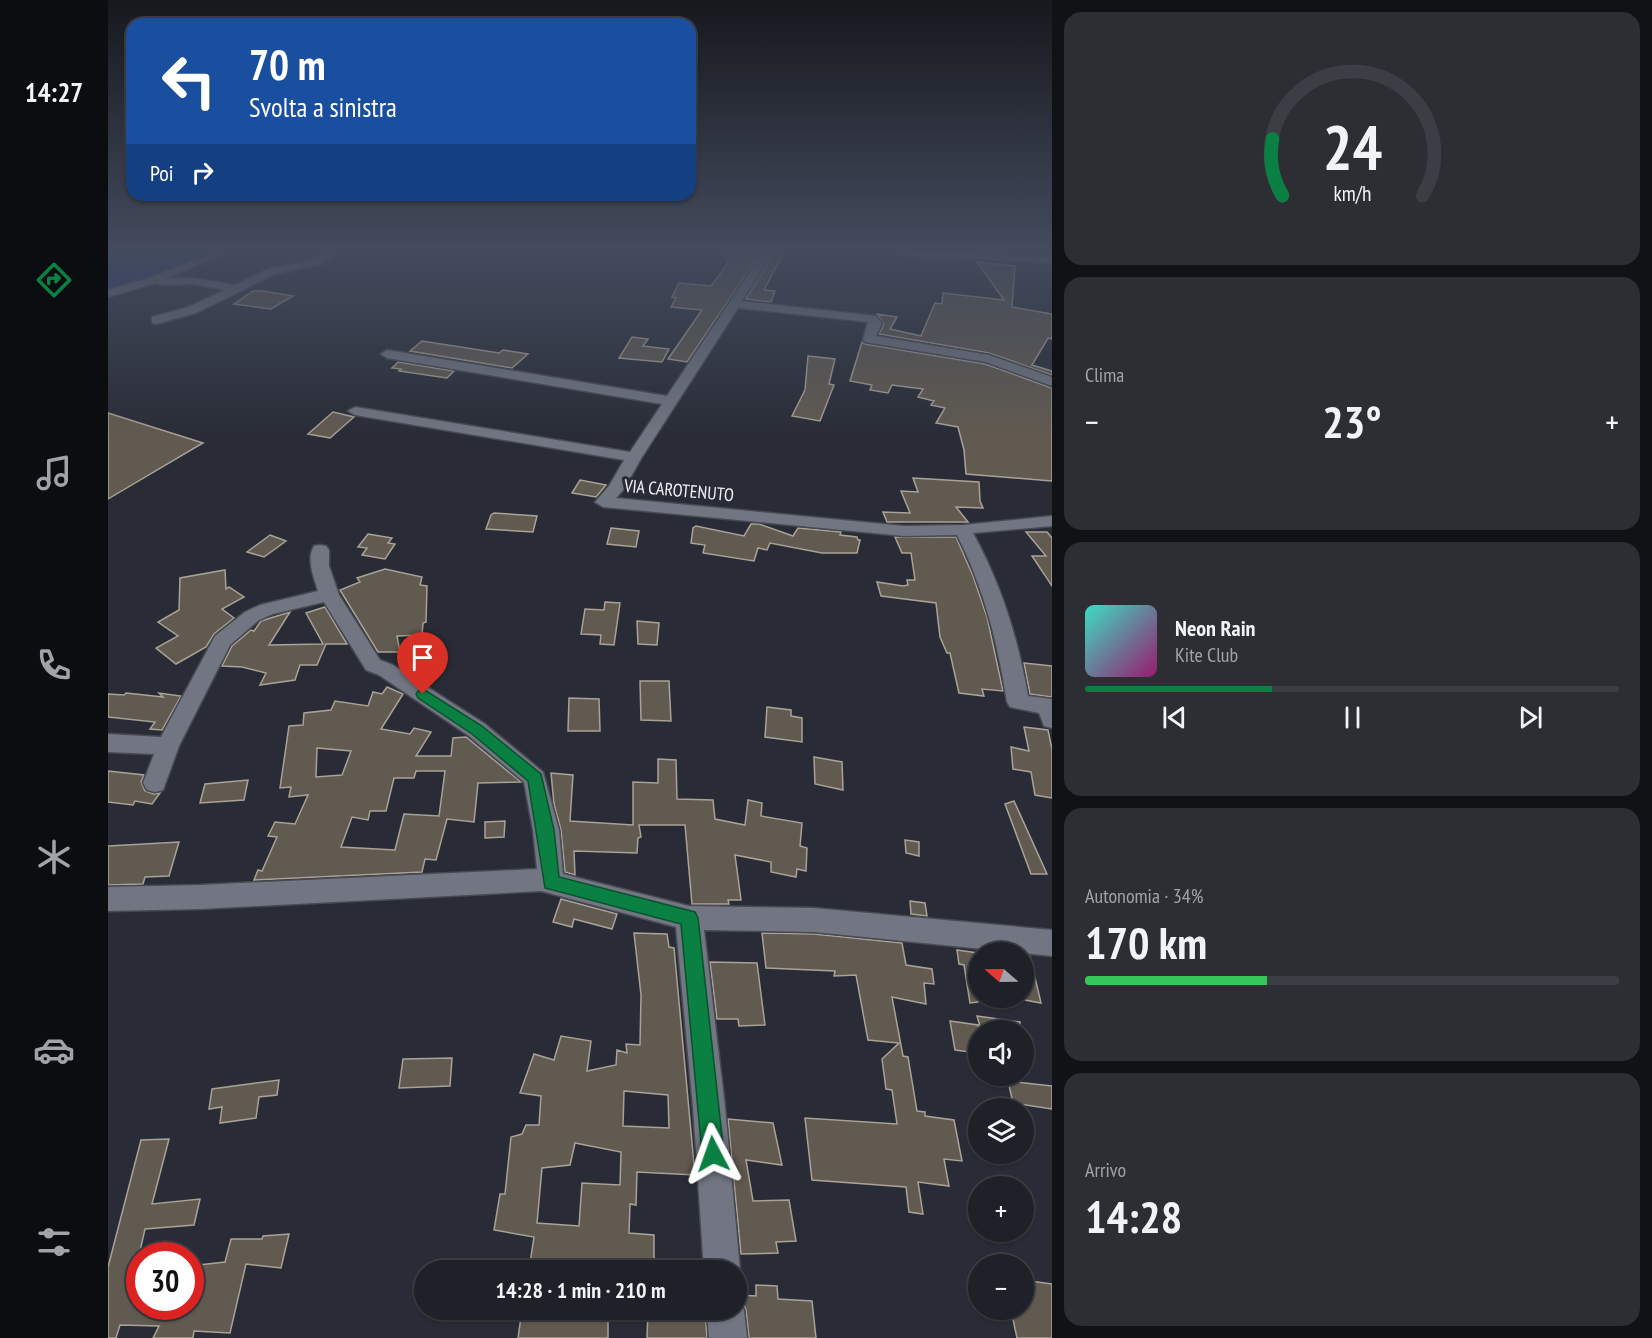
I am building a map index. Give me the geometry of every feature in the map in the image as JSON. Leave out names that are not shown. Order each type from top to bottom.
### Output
[{"type":"street","points":[[156,320],[176,314]]},
{"type":"street","name":"VIA CAROTENUTO","points":[[729,314],[634,457],[616,489],[603,502],[882,530],[963,530],[1052,521]]},
{"type":"street","points":[[831,314],[872,319],[876,323],[869,339],[989,359],[1052,382]]},
{"type":"street","points":[[387,354],[671,401]]},
{"type":"street","points":[[355,411],[634,457]]},
{"type":"street","points":[[963,530],[993,595],[1014,676],[1018,702],[1048,706],[1052,720]]},
{"type":"street","points":[[320,550],[320,566],[328,595],[373,665],[386,670],[477,730],[535,778],[546,830],[551,882]]},
{"type":"street","points":[[155,783],[168,746],[222,641],[252,615],[267,609],[328,595]]},
{"type":"street","points":[[108,743],[168,746]]},
{"type":"street","points":[[108,899],[200,897],[541,880],[689,918],[814,920],[1052,943]]},
{"type":"street","points":[[689,918],[709,1107],[721,1260]]},
{"type":"street","points":[[726,1320],[728,1338]]},
{"type":"building","points":[[699,314],[719,314],[687,362],[668,359]]},
{"type":"building","points":[[877,314],[897,317],[890,329],[921,336],[930,314],[1052,314],[1052,339],[1048,338],[1032,365],[1052,371],[1052,375],[989,353],[879,334],[884,324]]},
{"type":"building","points":[[632,337],[648,339],[643,346],[669,349],[662,362],[619,358]]},
{"type":"building","points":[[422,341],[499,353],[503,350],[528,354],[512,368],[410,351]]},
{"type":"building","points":[[862,342],[985,364],[1052,388],[1052,481],[966,474],[964,450],[958,427],[936,423],[945,408],[931,405],[934,401],[918,397],[923,389],[892,385],[888,393],[870,390],[872,385],[850,381]]},
{"type":"building","points":[[808,356],[835,359],[829,384],[834,385],[820,421],[792,416],[805,390]]},
{"type":"building","points":[[398,362],[454,371],[447,378],[399,371],[401,369],[392,368]]},
{"type":"building","points":[[333,412],[354,417],[330,438],[308,434]]},
{"type":"building","points":[[108,413],[203,443],[108,499]]},
{"type":"building","points":[[913,478],[979,482],[980,501],[983,508],[956,507],[968,522],[887,522],[883,512],[910,513],[901,491],[918,492]]},
{"type":"building","points":[[580,480],[606,485],[596,497],[572,493]]},
{"type":"building","points":[[494,513],[537,516],[533,532],[486,529]]},
{"type":"building","points":[[751,524],[759,524],[793,536],[798,528],[841,532],[840,535],[857,537],[860,540],[857,553],[822,553],[770,543],[767,550],[758,548],[754,561],[703,553],[705,545],[691,543],[693,528],[696,526],[744,536]]},
{"type":"building","points":[[611,528],[639,531],[636,547],[607,544]]},
{"type":"building","points":[[1026,532],[1047,532],[1052,538],[1052,586],[1032,556],[1046,556]]},
{"type":"building","points":[[368,534],[392,538],[388,543],[395,544],[385,559],[362,555],[367,548],[358,547]]},
{"type":"building","points":[[270,535],[286,541],[264,557],[247,552]]},
{"type":"building","points":[[895,537],[956,537],[987,617],[1003,691],[982,689],[984,696],[959,693],[950,653],[947,653],[940,637],[936,603],[881,596],[877,582],[903,586],[908,585],[907,580],[915,580],[911,553],[902,553]]},
{"type":"building","points":[[385,569],[422,577],[420,585],[427,586],[426,622],[423,623],[422,635],[397,636],[400,652],[378,652],[340,590],[360,582],[357,578]]},
{"type":"building","points":[[225,570],[226,589],[229,587],[244,597],[222,609],[234,618],[214,634],[206,647],[176,664],[156,648],[178,636],[158,622],[179,610],[180,578]]},
{"type":"building","points":[[605,602],[620,603],[614,645],[600,644],[601,635],[581,634],[585,609],[604,610]]},
{"type":"building","points":[[325,607],[347,644],[326,644],[317,665],[300,665],[295,680],[260,685],[266,673],[242,667],[222,666],[232,646],[251,630],[254,631],[261,621],[290,612],[269,645],[323,644],[306,613]]},
{"type":"building","points":[[637,621],[659,623],[657,645],[638,644]]},
{"type":"building","points":[[1024,663],[1052,666],[1052,697],[1030,694]]},
{"type":"building","points":[[640,681],[669,681],[671,721],[641,720]]},
{"type":"building","points":[[387,687],[403,694],[381,729],[410,734],[414,728],[431,732],[416,756],[451,756],[453,738],[466,737],[521,782],[478,783],[474,822],[447,819],[436,860],[425,859],[422,872],[254,880],[258,870],[262,871],[277,837],[268,836],[275,822],[295,824],[308,795],[289,797],[291,787],[280,788],[289,726],[303,725],[304,713],[331,710],[335,701],[368,706],[373,692],[382,694]],"holes":[[[317,748],[351,751],[342,775],[316,777]],[[416,771],[445,771],[439,816],[404,814],[395,850],[341,847],[352,817],[368,820],[370,811],[386,811],[394,778],[414,778]]]},
{"type":"building","points":[[126,693],[163,697],[159,693],[181,696],[162,730],[150,729],[155,722],[108,717],[108,694],[124,695]]},
{"type":"building","points":[[569,698],[599,699],[600,731],[568,731]]},
{"type":"building","points":[[767,707],[791,710],[791,716],[802,718],[802,742],[765,737]]},
{"type":"building","points":[[1024,727],[1048,730],[1052,749],[1052,798],[1035,795],[1031,772],[1013,769],[1011,747],[1029,751]]},
{"type":"building","points":[[814,757],[842,762],[843,790],[815,784]]},
{"type":"building","points":[[658,759],[676,760],[677,799],[713,800],[715,819],[745,825],[748,800],[762,803],[761,816],[802,823],[800,846],[807,848],[806,871],[797,869],[796,877],[771,872],[771,862],[735,855],[741,900],[728,900],[729,904],[692,904],[685,825],[639,825],[641,837],[638,838],[637,853],[574,851],[575,875],[565,872],[561,830],[554,804],[551,773],[573,775],[570,821],[633,825],[633,782],[658,783]]},
{"type":"building","points":[[108,771],[144,775],[141,782],[145,791],[160,793],[152,804],[135,801],[133,805],[108,802]]},
{"type":"building","points":[[248,780],[244,800],[200,803],[205,784]]},
{"type":"building","points":[[1014,801],[1047,874],[1031,874],[1005,804]]},
{"type":"building","points":[[505,821],[504,837],[485,838],[485,822]]},
{"type":"building","points":[[905,840],[919,842],[919,856],[906,853]]},
{"type":"building","points":[[179,842],[169,876],[145,877],[143,884],[108,885],[108,846]]},
{"type":"building","points":[[561,899],[617,914],[612,929],[574,919],[572,927],[553,922]]},
{"type":"building","points":[[910,901],[925,903],[927,916],[911,914]]},
{"type":"building","points":[[634,933],[667,934],[669,947],[674,948],[695,1175],[637,1172],[636,1205],[630,1204],[629,1233],[654,1235],[654,1260],[531,1260],[534,1237],[494,1230],[500,1194],[505,1194],[511,1137],[522,1134],[526,1125],[539,1125],[541,1096],[520,1093],[534,1054],[554,1060],[561,1036],[591,1041],[587,1071],[616,1065],[617,1050],[627,1053],[626,1044],[640,1045],[641,995]],"holes":[[[624,1091],[668,1095],[669,1128],[623,1126]],[[575,1143],[621,1152],[620,1185],[582,1183],[579,1226],[537,1223],[542,1168],[570,1165]]]},
{"type":"building","points":[[762,933],[814,934],[902,943],[906,965],[932,969],[934,984],[924,983],[926,1004],[892,997],[903,1056],[908,1057],[917,1111],[925,1112],[925,1116],[954,1120],[962,1161],[944,1159],[949,1186],[918,1182],[923,1214],[909,1212],[906,1187],[812,1180],[805,1118],[897,1124],[892,1090],[886,1089],[882,1059],[899,1043],[868,1040],[856,975],[834,976],[835,971],[766,968]]},
{"type":"building","points":[[957,950],[968,952],[968,990],[964,965],[959,964]]},
{"type":"building","points":[[710,962],[757,963],[765,1025],[739,1026],[738,1019],[717,1019]]},
{"type":"building","points":[[1034,973],[1041,1003],[1034,1002]]},
{"type":"building","points":[[977,1016],[1006,1020],[978,1020]]},
{"type":"building","points":[[950,1021],[968,1024],[968,1052],[955,1050]]},
{"type":"building","points":[[452,1058],[450,1086],[399,1088],[403,1059]]},
{"type":"building","points":[[279,1080],[277,1095],[259,1097],[256,1118],[220,1123],[222,1107],[209,1109],[212,1089]]},
{"type":"building","points":[[1034,1084],[1052,1086],[1052,1109],[1034,1106],[1034,1098],[1012,1098],[1009,1086],[1034,1086]]},
{"type":"building","points":[[728,1119],[773,1123],[782,1165],[746,1160],[753,1201],[789,1200],[796,1241],[776,1242],[778,1253],[741,1254]]},
{"type":"building","points":[[169,1139],[152,1204],[200,1199],[194,1225],[145,1229],[142,1242],[126,1242],[126,1320],[204,1320],[204,1264],[225,1262],[231,1239],[262,1239],[263,1236],[289,1234],[281,1268],[246,1264],[230,1333],[194,1331],[193,1338],[153,1338],[159,1326],[120,1325],[116,1338],[108,1338],[108,1267],[141,1140]]},
{"type":"building","points":[[1034,1282],[1052,1284],[1052,1338],[1017,1338],[1013,1320],[1034,1320]]},
{"type":"building","points":[[756,1285],[777,1286],[778,1299],[812,1301],[816,1338],[749,1338],[747,1295],[756,1296]]},
{"type":"building","points":[[521,1320],[608,1320],[608,1338],[518,1338]]},
{"type":"building","points":[[648,1320],[706,1320],[707,1338],[647,1338]]},
{"type":"route","points":[[423,694],[477,730],[535,778],[546,830],[551,882],[689,918],[713,1154]]}]
